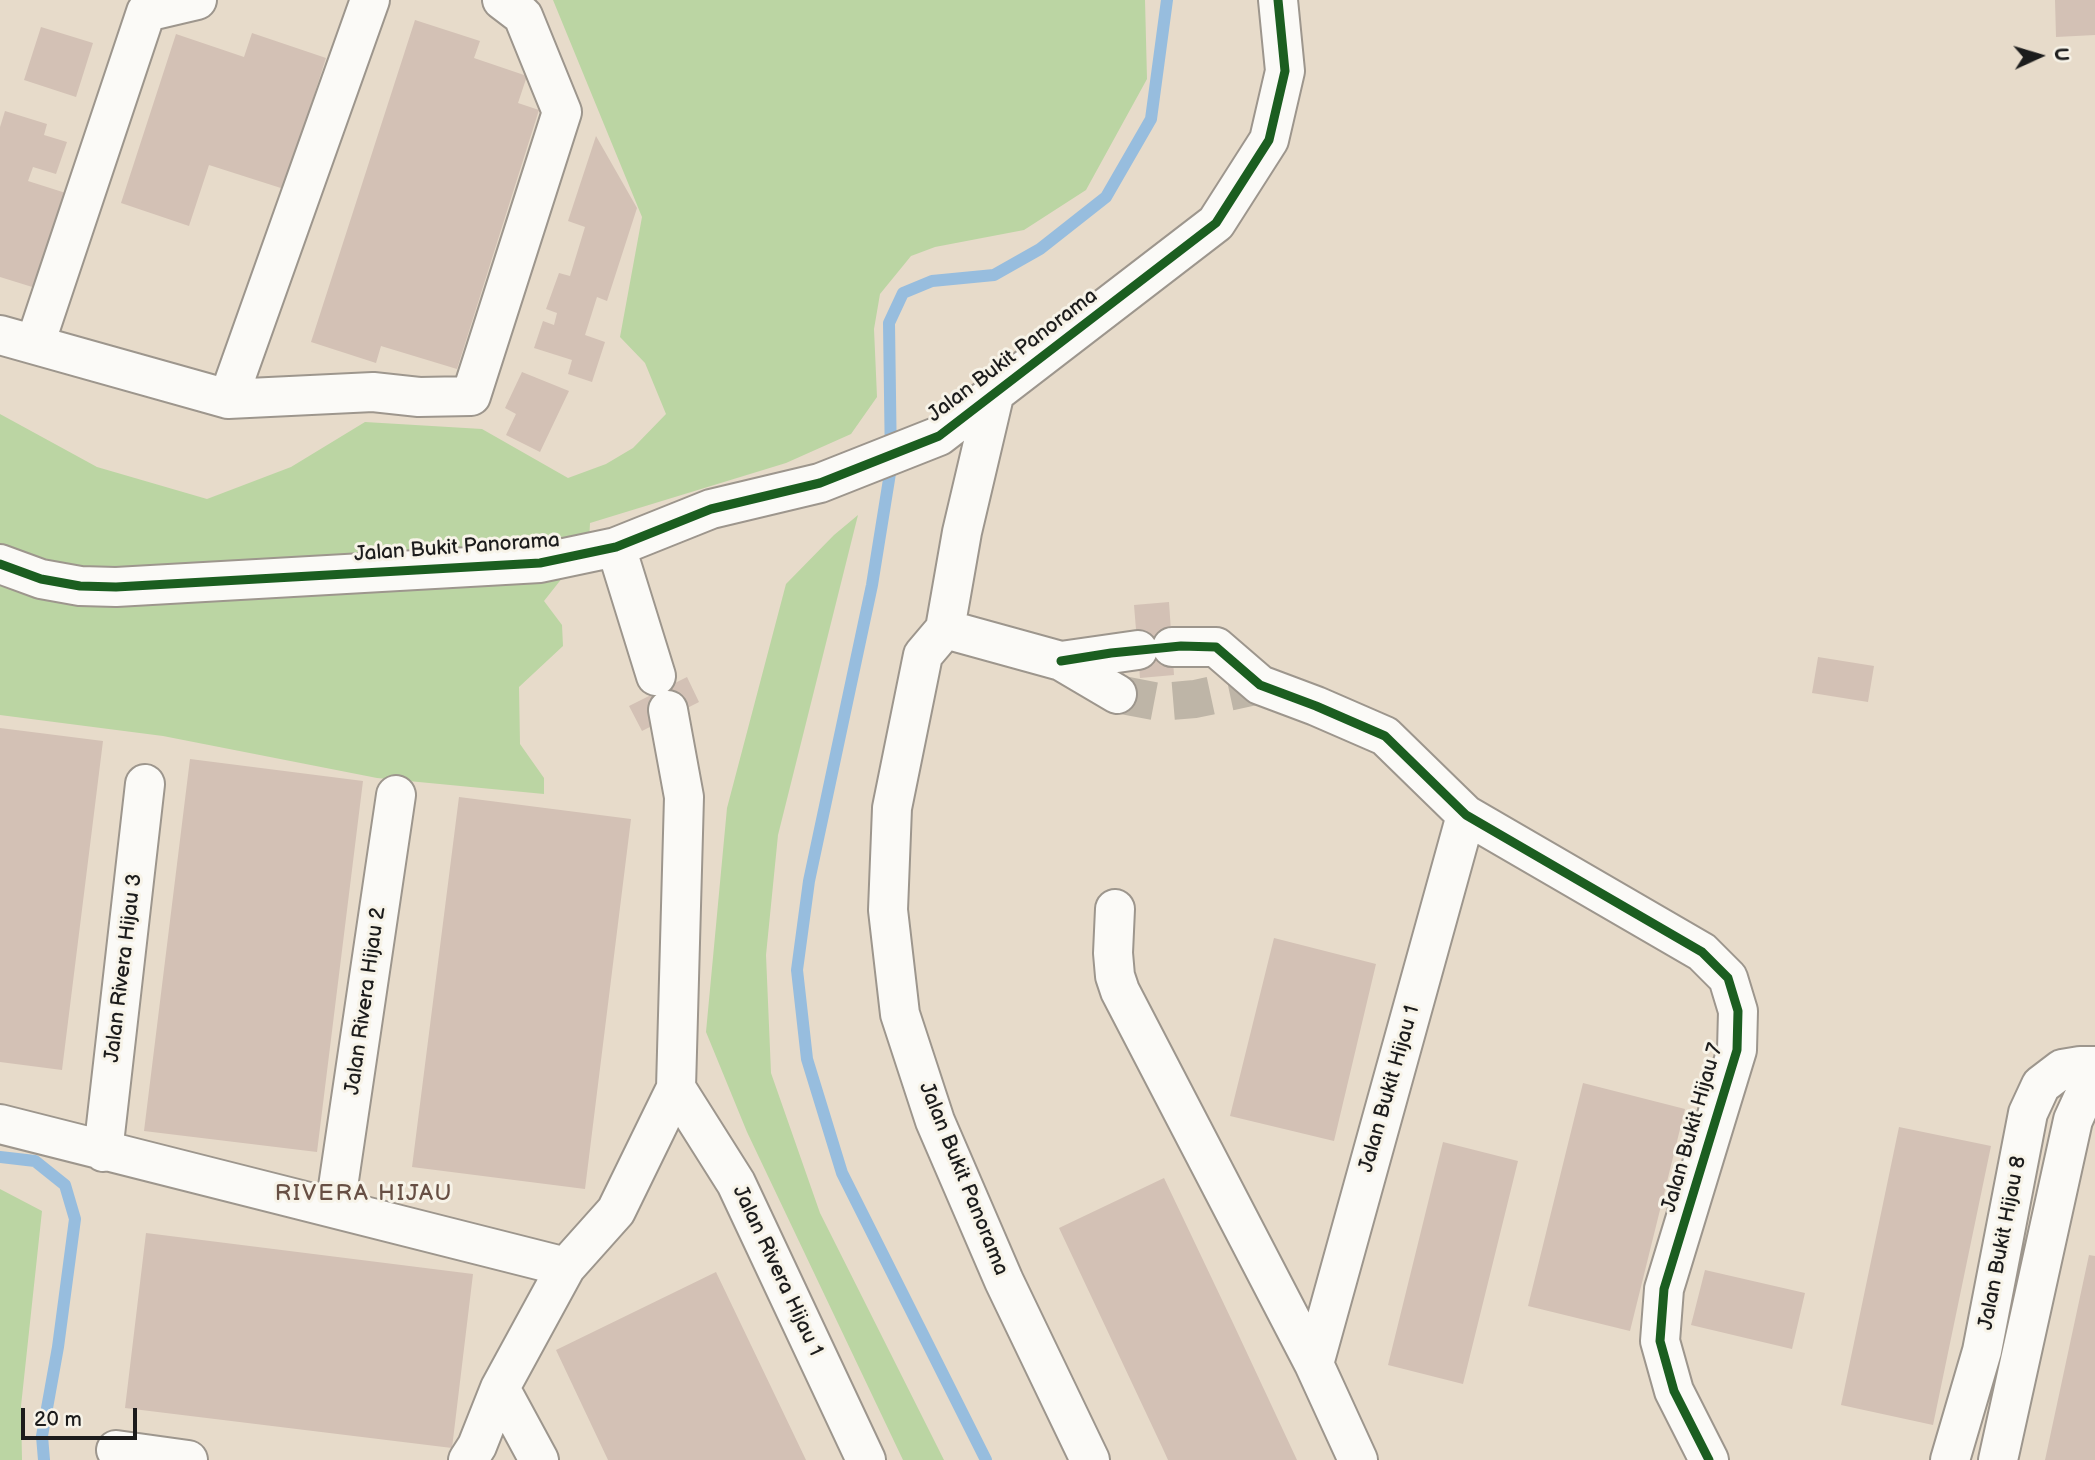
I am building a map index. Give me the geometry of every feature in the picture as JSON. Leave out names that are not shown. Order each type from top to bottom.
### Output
[{"type":"street","points":[[197,0],[146,12],[17,339],[228,399],[373,392],[419,397],[471,396],[562,112],[523,16],[502,0]]},
{"type":"street","points":[[228,399],[370,0]]},
{"type":"street","name":"Jalan Bukit Panorama","points":[[0,564],[41,579],[80,586],[116,587],[540,563],[616,547],[711,509],[820,483],[939,436],[1216,223],[1269,140],[1284,71],[1278,0]]},
{"type":"street","name":"Jalan Bukit Panorama","points":[[994,396],[962,532],[944,629],[923,655],[892,808],[888,910],[900,1014],[940,1134],[1004,1281],[1090,1460]]},
{"type":"street","points":[[468,1460],[477,1446],[500,1388],[566,1267],[616,1211],[676,1088],[684,797],[662,693],[616,547]]},
{"type":"street","points":[[944,629],[1061,662],[1118,694]]},
{"type":"street","name":"Jalan Bukit Hijau 7","points":[[1061,662],[1155,649],[1216,648],[1260,685],[1385,736],[1466,815],[1702,953],[1728,978],[1738,1011],[1737,1050],[1664,1289],[1660,1340],[1674,1391],[1709,1460]]},
{"type":"street","name":"Jalan Rivera Hijau 3","points":[[103,1152],[145,784]]},
{"type":"street","name":"Jalan Rivera Hijau 2","points":[[335,1207],[396,795]]},
{"type":"street","name":"Jalan Bukit Hijau 1","points":[[1314,1364],[1466,815]]},
{"type":"street","points":[[1115,909],[1113,953],[1115,976],[1120,991],[1314,1364],[1358,1460]]},
{"type":"street","name":"Jalan Bukit Hijau 8","points":[[1950,1460],[1982,1351],[2028,1113],[2040,1085],[2062,1069],[2095,1066]]},
{"type":"street","name":"Jalan Bukit Hijau 8","points":[[1998,1460],[2073,1120],[2095,1080]]},
{"type":"street","name":"Jalan Rivera Hijau 1","points":[[676,1088],[736,1183],[866,1460]]},
{"type":"street","points":[[0,1124],[566,1267]]},
{"type":"street","points":[[500,1388],[539,1460]]},
{"type":"street","points":[[116,1450],[188,1460]]},
{"type":"green space","points":[[553,0],[1145,0],[1147,79],[1086,190],[1024,230],[935,247],[911,256],[880,294],[874,329],[877,397],[851,434],[786,463],[590,523],[589,544],[544,601],[562,625],[563,646],[519,687],[520,744],[544,778],[544,794],[377,778],[163,736],[0,715],[0,414],[97,467],[207,499],[291,467],[365,422],[482,429],[568,478],[606,464],[633,448],[666,414],[645,363],[620,337],[642,217]]},
{"type":"green space","points":[[858,515],[778,835],[766,955],[771,1073],[820,1213],[944,1460],[903,1460],[747,1132],[706,1032],[727,808],[786,584],[834,535]]},
{"type":"green space","points":[[0,1189],[42,1211],[21,1406],[22,1460],[0,1460]]},
{"type":"building","points":[[2055,0],[2095,0],[2095,35],[2056,37]]},
{"type":"building","points":[[415,20],[480,41],[474,58],[527,76],[518,103],[539,110],[457,369],[381,346],[376,363],[311,342]]},
{"type":"building","points":[[41,27],[93,43],[76,97],[24,80]]},
{"type":"building","points":[[252,33],[326,58],[284,189],[209,165],[189,226],[121,203],[176,34],[244,57]]},
{"type":"building","points":[[5,111],[47,124],[44,135],[67,142],[56,174],[33,167],[28,181],[72,195],[42,290],[0,277],[0,127]]},
{"type":"building","points":[[596,136],[637,208],[607,301],[597,297],[585,335],[605,342],[592,382],[568,374],[572,360],[534,348],[543,321],[554,325],[557,313],[546,309],[559,273],[570,276],[585,227],[568,221]]},
{"type":"building","points":[[522,372],[569,391],[540,452],[506,435],[516,414],[505,408]]},
{"type":"building","points":[[1169,602],[1174,675],[1140,678],[1134,605]]},
{"type":"building","points":[[1818,657],[1874,666],[1868,702],[1812,693]]},
{"type":"building","points":[[687,677],[699,702],[642,731],[629,706]]},
{"type":"building","points":[[0,728],[103,741],[62,1070],[0,1062]]},
{"type":"building","points":[[190,759],[363,781],[317,1152],[144,1131]]},
{"type":"building","points":[[459,797],[631,819],[585,1189],[412,1167]]},
{"type":"building","points":[[1274,938],[1376,964],[1334,1141],[1230,1116]]},
{"type":"building","points":[[1583,1083],[1685,1109],[1630,1331],[1528,1306]]},
{"type":"building","points":[[1899,1127],[1991,1146],[1933,1425],[1841,1405]]},
{"type":"building","points":[[1443,1142],[1518,1161],[1463,1384],[1388,1365]]},
{"type":"building","points":[[1164,1178],[1297,1460],[1168,1460],[1059,1228]]},
{"type":"building","points":[[146,1233],[473,1274],[452,1448],[125,1408]]},
{"type":"building","points":[[2089,1255],[2095,1256],[2095,1460],[2045,1460]]},
{"type":"building","points":[[1705,1270],[1805,1293],[1792,1349],[1691,1325]]},
{"type":"building","points":[[716,1272],[806,1460],[608,1460],[556,1350]]},
{"type":"waterway","points":[[986,1460],[842,1173],[807,1059],[797,970],[809,881],[872,585],[891,467],[889,323],[903,293],[932,281],[994,275],[1040,249],[1106,197],[1151,119],[1167,0]]},
{"type":"waterway","points":[[0,1157],[35,1161],[65,1185],[75,1219],[58,1347],[42,1436],[44,1460]]},
{"type":"tunnel","points":[[1117,694],[1159,702],[1195,699],[1260,685]]},
{"type":"cycle path","points":[[0,564],[41,579],[80,586],[116,587],[540,563],[616,547],[711,509],[820,483],[939,436],[1216,223],[1269,140],[1285,71],[1278,0]]},
{"type":"cycle path","points":[[1061,661],[1181,646],[1216,647],[1260,685],[1385,736],[1466,815],[1702,952],[1728,978],[1738,1011],[1737,1050],[1664,1289],[1660,1341],[1674,1391],[1709,1460]]},
{"type":"district","name":"RIVERA HIJAU","points":[[364,1194]]}]
